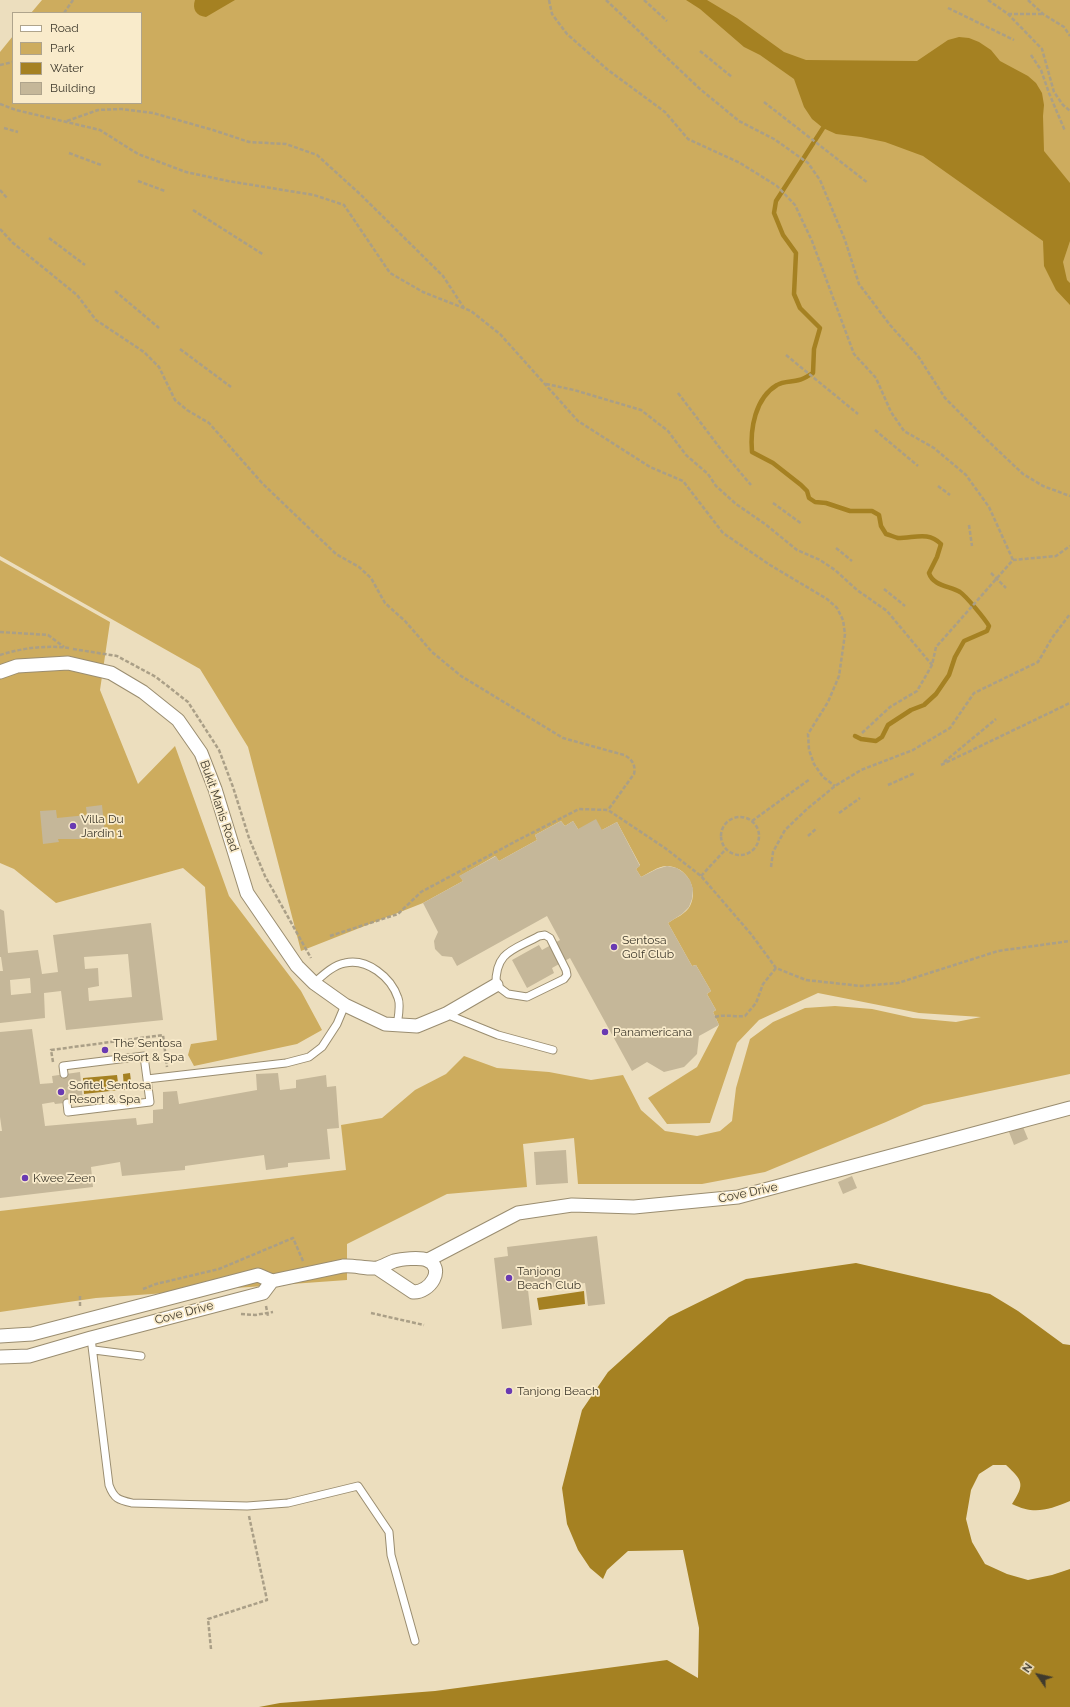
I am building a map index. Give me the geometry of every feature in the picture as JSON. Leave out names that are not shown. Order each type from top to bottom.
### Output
[{"type":"street","name":"Bukit Manis Road","points":[[0,672],[17,666],[68,663],[111,673],[143,692],[178,720],[201,753],[215,789],[247,893],[297,966],[314,983],[345,1005],[385,1024],[397,1026],[418,1026],[446,1014],[496,985]]},
{"type":"street","name":"Cove Drive","points":[[428,1260],[518,1213],[572,1206],[634,1207],[738,1197],[1070,1108]]},
{"type":"street","name":"Cove Drive","points":[[0,1357],[29,1356],[93,1344],[262,1292],[272,1282],[308,1273],[351,1265],[377,1268],[401,1259],[419,1258],[428,1260],[436,1269],[432,1284],[424,1291],[413,1292],[377,1268]]},
{"type":"street","name":"Cove Drive","points":[[0,1336],[32,1334],[83,1316],[115,1313],[258,1275],[272,1282]]},
{"type":"street","points":[[83,1316],[93,1344]]},
{"type":"lane","points":[[545,935],[550,938],[566,970],[564,979],[527,997],[508,994],[496,985],[496,970],[503,956],[540,936],[545,935]]},
{"type":"lane","points":[[314,983],[328,972],[344,963],[360,963],[371,967],[384,976],[398,999],[397,1026]]},
{"type":"lane","points":[[147,1079],[286,1064],[309,1057],[322,1047],[337,1024],[345,1005]]},
{"type":"lane","points":[[446,1014],[498,1035],[553,1050]]},
{"type":"lane","points":[[64,1074],[63,1066],[144,1056],[150,1102],[68,1112],[67,1103]]},
{"type":"lane","points":[[141,1356],[93,1344],[112,1494],[120,1500],[132,1503],[247,1506],[288,1503],[358,1486],[389,1532],[391,1555],[415,1642]]},
{"type":"path","points":[[65,12],[72,0]]},
{"type":"path","points":[[549,0],[552,14],[567,34],[608,70],[665,112],[688,138],[740,163],[777,186],[795,205],[812,241],[854,354],[876,378],[891,412],[904,431],[934,448],[966,475],[989,507],[1013,560]]},
{"type":"path","points":[[606,0],[700,89],[739,121],[774,139],[808,163],[820,180],[845,240],[859,284],[890,325],[918,356],[945,398],[1023,474],[1043,486],[1070,496]]},
{"type":"path","points":[[644,0],[667,21]]},
{"type":"path","points":[[988,0],[1008,14],[1042,49],[1054,92],[1063,105],[1070,111]]},
{"type":"path","points":[[1028,0],[1043,14],[1064,27],[1070,36]]},
{"type":"path","points":[[948,8],[1014,40]]},
{"type":"path","points":[[1008,14],[1043,14]]},
{"type":"path","points":[[700,51],[732,77]]},
{"type":"path","points":[[1031,56],[1042,70],[1049,93],[1065,131]]},
{"type":"path","points":[[0,65],[12,62]]},
{"type":"path","points":[[764,102],[868,183]]},
{"type":"path","points":[[0,104],[16,110],[100,130],[138,154],[186,172],[314,196],[344,205],[390,273],[423,292],[471,310],[500,334],[578,422],[650,467],[683,481],[723,533],[770,565],[827,599],[837,608],[843,620],[845,634],[839,676],[828,702],[808,734],[809,750],[814,764],[823,777],[835,786]]},
{"type":"path","points":[[66,121],[98,110],[122,109],[146,112],[213,130],[249,142],[286,144],[317,155],[362,194],[443,276],[464,308]]},
{"type":"path","points":[[4,128],[18,132]]},
{"type":"path","points":[[69,153],[101,166]]},
{"type":"path","points":[[138,181],[165,191]]},
{"type":"path","points":[[0,190],[7,198]]},
{"type":"path","points":[[193,210],[264,255]]},
{"type":"path","points":[[0,229],[13,243],[77,295],[96,320],[144,352],[159,367],[175,400],[187,410],[209,423],[262,483],[336,554],[359,567],[371,578],[385,603],[405,621],[432,652],[461,676],[563,738],[624,755],[632,760],[634,765],[634,774],[608,810]]},
{"type":"path","points":[[49,238],[85,265]]},
{"type":"path","points":[[115,291],[159,328]]},
{"type":"path","points":[[180,349],[231,387]]},
{"type":"path","points":[[786,355],[858,414]]},
{"type":"path","points":[[545,384],[574,390],[641,410],[668,431],[686,455],[708,474],[716,486],[736,504],[766,524],[797,550],[820,560],[835,570],[857,590],[887,611],[932,665]]},
{"type":"path","points":[[678,393],[723,452],[751,485]]},
{"type":"path","points":[[875,430],[918,466]]},
{"type":"path","points":[[938,486],[950,495]]},
{"type":"path","points":[[773,503],[802,524]]},
{"type":"path","points":[[969,525],[972,546]]},
{"type":"path","points":[[862,733],[890,708],[917,691],[932,665],[936,647],[1013,560],[1056,556],[1070,546]]},
{"type":"path","points":[[836,548],[852,561]]},
{"type":"path","points":[[991,572],[1006,588]]},
{"type":"path","points":[[884,589],[905,606]]},
{"type":"path","points":[[771,867],[773,852],[785,830],[807,809],[835,786],[861,770],[913,750],[950,728],[974,693],[1038,662],[1052,638],[1070,614]]},
{"type":"path","points":[[0,632],[48,635],[64,647],[68,663]]},
{"type":"path","points":[[117,656],[156,677],[188,702]]},
{"type":"path","points":[[996,719],[941,765],[1070,703]]},
{"type":"path","points":[[888,785],[915,773]]},
{"type":"path","points":[[752,821],[810,779]]},
{"type":"path","points":[[839,813],[860,798]]},
{"type":"path","points":[[330,936],[398,914],[421,892],[579,809],[608,810],[665,848],[700,876],[751,934],[776,968],[806,980],[861,986],[898,983],[998,951],[1070,941]]},
{"type":"path","points":[[738,817],[752,821],[758,834],[758,842],[753,849],[747,853],[732,853],[722,842],[722,828],[726,822],[738,817]]},
{"type":"path","points":[[808,836],[817,828]]},
{"type":"path","points":[[700,876],[726,848]]},
{"type":"path","points":[[265,876],[310,957],[318,966],[328,972]]},
{"type":"path","points":[[715,1017],[723,1015],[733,1017],[745,1016],[756,1002],[763,984],[776,968]]},
{"type":"path","points":[[141,1290],[156,1284],[219,1269],[293,1238],[308,1273]]},
{"type":"path","points":[[80,1296],[83,1316]]},
{"type":"path","points":[[371,1313],[424,1325]]},
{"type":"path","points":[[211,1648],[208,1619],[267,1600],[247,1506]]},
{"type":"green space","points":[[42,0],[1070,0],[1070,1074],[924,1105],[765,1172],[702,1184],[578,1184],[574,1138],[523,1144],[527,1187],[447,1194],[347,1244],[347,1280],[96,1298],[0,1312],[0,1211],[346,1170],[341,1125],[382,1118],[415,1090],[446,1074],[464,1056],[497,1068],[549,1072],[591,1080],[623,1075],[641,1110],[665,1131],[697,1136],[720,1131],[732,1121],[736,1088],[750,1039],[773,1022],[805,1008],[835,1006],[872,1009],[913,1018],[956,1022],[981,1017],[919,1013],[818,993],[759,1020],[737,1043],[710,1123],[667,1124],[648,1098],[697,1067],[719,1025],[713,1012],[716,1010],[707,994],[711,991],[696,965],[692,966],[668,923],[683,914],[690,906],[693,893],[689,880],[680,870],[666,866],[656,869],[641,877],[636,869],[640,865],[617,822],[602,830],[578,829],[573,821],[565,826],[561,821],[535,835],[537,840],[499,861],[495,856],[460,876],[463,881],[423,903],[301,951],[248,747],[200,669],[0,556],[0,52],[12,37],[12,104],[142,104],[142,12],[32,12]]},
{"type":"green space","points":[[0,560],[110,622],[100,690],[138,784],[175,746],[229,896],[301,991],[322,1030],[297,1044],[194,1066],[188,1055],[191,1044],[217,1040],[205,887],[183,868],[56,903],[14,869],[0,863]]},
{"type":"water","points":[[195,0],[235,0],[206,17],[197,14],[194,6]]},
{"type":"water","points":[[686,0],[707,0],[737,18],[784,52],[806,60],[917,61],[948,40],[959,37],[969,38],[979,42],[991,50],[1000,61],[1028,76],[1036,83],[1042,93],[1044,105],[1044,151],[1070,183],[1070,241],[1063,262],[1067,280],[1070,283],[1070,305],[1056,290],[1044,266],[1043,241],[923,156],[885,142],[836,134],[823,128],[812,119],[804,107],[794,79],[760,55],[744,47],[700,9]]},
{"type":"water","points":[[130,1073],[132,1089],[124,1090],[123,1074]]},
{"type":"water","points":[[117,1075],[119,1090],[84,1094],[83,1078]]},
{"type":"water","points":[[856,1263],[990,1294],[1018,1311],[1063,1344],[1070,1345],[1070,1501],[1055,1507],[1041,1510],[1027,1509],[1012,1504],[1019,1492],[1019,1479],[1006,1465],[993,1465],[979,1474],[971,1490],[966,1519],[972,1542],[985,1564],[1007,1574],[1028,1580],[1052,1575],[1070,1569],[1070,1707],[259,1707],[280,1703],[435,1691],[667,1660],[698,1678],[699,1628],[683,1550],[628,1551],[607,1570],[603,1579],[590,1568],[578,1550],[567,1524],[562,1488],[582,1410],[608,1372],[669,1317],[746,1279]]},
{"type":"water","points":[[584,1291],[585,1304],[539,1310],[537,1298]]},
{"type":"building","name":"Villa Du Jardin 1","points":[[102,805],[105,834],[80,836],[80,839],[58,839],[59,842],[43,844],[40,811],[56,810],[57,818],[87,815],[86,807]]},
{"type":"building","name":"Sentosa Golf Club","points":[[596,819],[602,830],[617,822],[640,866],[636,869],[641,877],[667,866],[677,868],[690,880],[693,889],[689,907],[682,914],[668,923],[692,966],[696,965],[711,991],[707,994],[716,1010],[713,1012],[719,1025],[699,1036],[697,1054],[684,1067],[664,1072],[647,1062],[632,1071],[570,958],[552,968],[554,973],[527,988],[512,960],[539,945],[542,950],[560,940],[547,916],[457,966],[452,957],[442,956],[435,949],[434,941],[438,932],[423,903],[463,881],[459,876],[496,856],[499,861],[537,840],[535,835],[561,821],[565,826],[573,821],[578,829]]},
{"type":"building","points":[[0,909],[4,911],[8,953],[38,950],[42,974],[58,972],[53,935],[151,923],[163,1020],[66,1030],[61,991],[44,993],[45,1018],[0,1023],[0,971],[3,971],[0,957]],"holes":[[[128,954],[132,997],[89,1001],[88,988],[99,986],[98,968],[85,969],[84,957]],[[30,978],[31,993],[11,995],[10,980]]]},
{"type":"building","points":[[32,1029],[40,1084],[53,1083],[52,1076],[80,1072],[83,1101],[42,1104],[45,1126],[136,1118],[137,1125],[153,1123],[153,1110],[163,1109],[163,1092],[177,1091],[179,1104],[257,1090],[256,1074],[278,1073],[280,1090],[296,1088],[296,1080],[326,1075],[327,1087],[336,1086],[339,1128],[327,1129],[330,1159],[288,1163],[288,1167],[266,1170],[264,1155],[185,1166],[185,1170],[122,1176],[120,1162],[91,1167],[93,1187],[0,1198],[0,1131],[2,1131],[0,1117],[0,1032]]},
{"type":"building","points":[[1023,1127],[1028,1139],[1014,1145],[1009,1132]]},
{"type":"building","points":[[566,1150],[568,1183],[536,1185],[534,1152]]},
{"type":"building","points":[[852,1176],[857,1188],[843,1194],[838,1182]]},
{"type":"building","points":[[597,1236],[605,1304],[588,1306],[585,1283],[528,1290],[532,1325],[502,1329],[494,1258],[508,1256],[507,1247]]},
{"type":"waterway","points":[[823,128],[776,201],[774,213],[783,235],[796,253],[794,294],[800,308],[820,328],[814,349],[813,373],[801,380],[785,382],[777,385],[764,398],[759,406],[753,424],[752,452],[773,463],[801,485],[807,491],[809,498],[815,502],[826,503],[850,511],[872,511],[879,515],[881,526],[886,534],[896,538],[926,536],[936,540],[941,544],[937,557],[929,573],[931,577],[934,581],[963,594],[989,626],[987,631],[964,641],[955,657],[949,675],[936,694],[924,705],[911,710],[888,725],[882,737],[876,741],[861,739],[855,736]]},
{"type":"place","name":"Villa Du Jardin 1","points":[[73,826]]},
{"type":"place","name":"Sentosa Golf Club","points":[[614,947]]},
{"type":"place","name":"Panamericana","points":[[605,1032]]},
{"type":"place","name":"The Sentosa Resort & Spa","points":[[105,1050]]},
{"type":"place","name":"Sofitel Sentosa Resort & Spa","points":[[61,1092]]},
{"type":"place","name":"Kwee Zeen","points":[[25,1178]]},
{"type":"place","name":"Tanjong Beach Club","points":[[509,1278]]},
{"type":"place","name":"Tanjong Beach","points":[[509,1391]]}]
